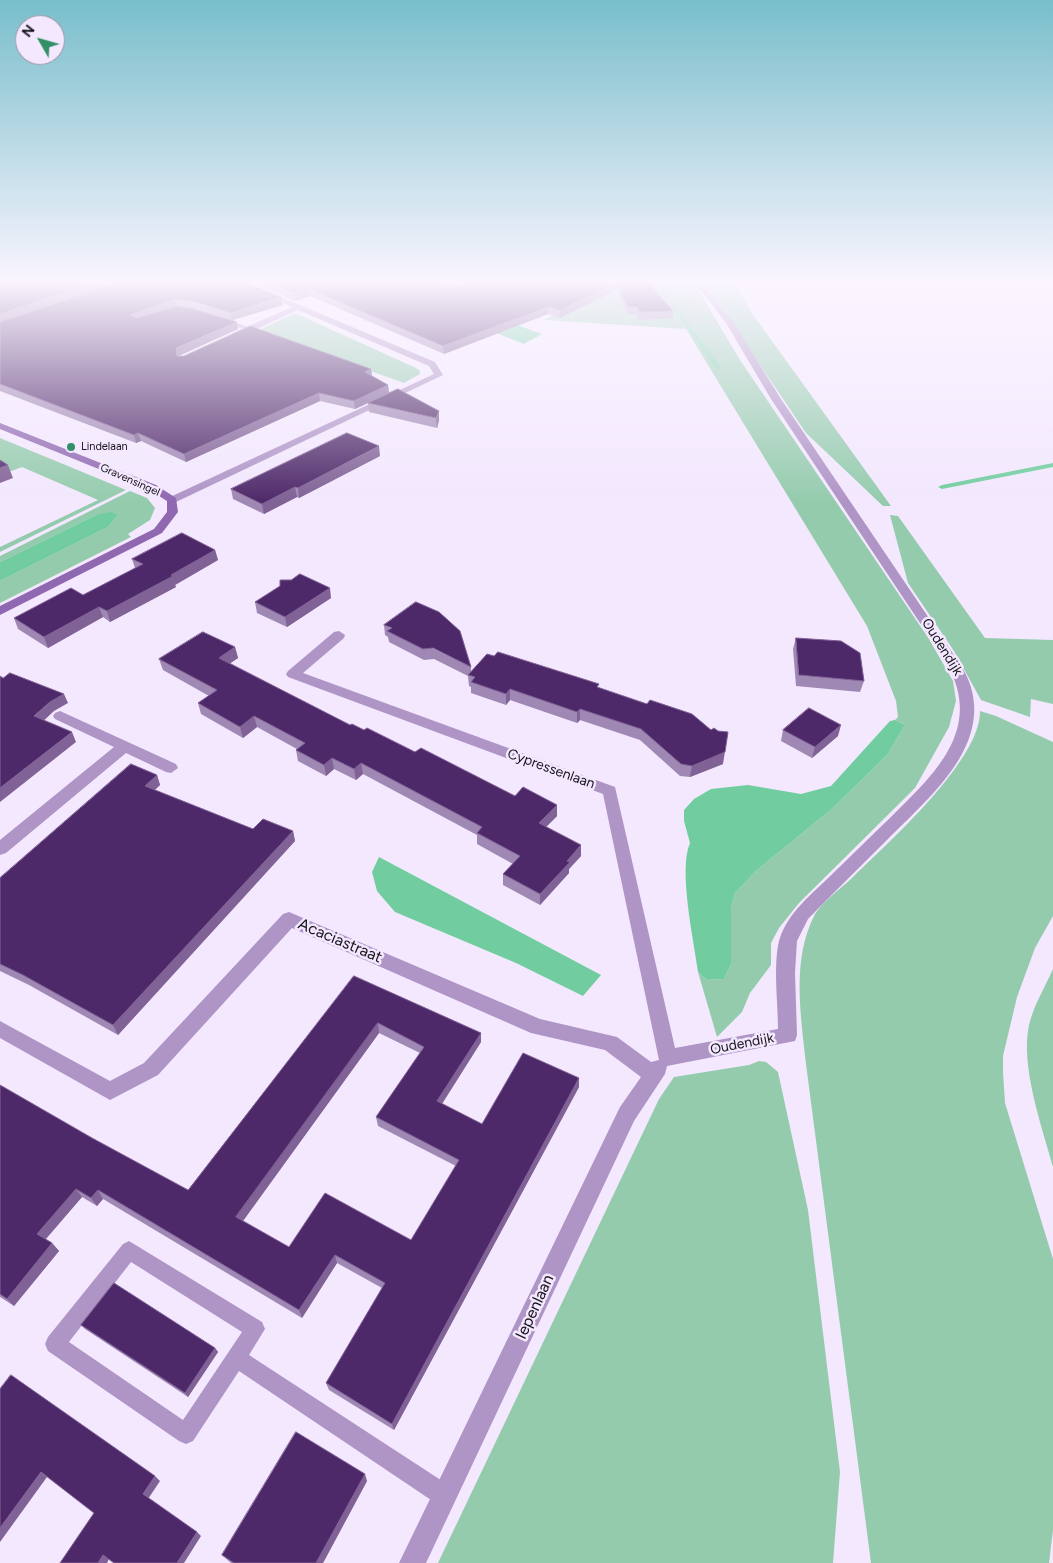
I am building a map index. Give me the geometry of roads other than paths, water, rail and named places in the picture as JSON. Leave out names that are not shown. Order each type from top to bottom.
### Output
[{"type":"street","points":[[172,500],[439,375],[432,364],[413,356]]},
{"type":"street","name":"Oudendijk","points":[[660,1066],[788,1035],[786,973],[788,941],[802,914],[934,784],[952,760],[965,733],[969,713],[965,685],[924,618],[776,400],[749,356]]},
{"type":"street","name":"Gravensingel","points":[[0,426],[152,487],[172,500],[173,512],[158,531],[0,611]]},
{"type":"street","name":"Cypressenlaan","points":[[338,635],[293,674],[610,791],[660,1066]]},
{"type":"street","points":[[60,716],[171,768]]},
{"type":"street","points":[[0,849],[123,747]]},
{"type":"street","name":"Acaciastraat","points":[[0,1029],[110,1091],[152,1069],[290,919],[538,1027],[610,1043],[660,1066]]},
{"type":"street","name":"Iepenlaan","points":[[412,1563],[627,1114],[660,1066]]},
{"type":"lane","points":[[129,1250],[255,1329],[236,1358],[186,1434],[55,1344],[129,1250]]},
{"type":"lane","points":[[236,1358],[445,1496]]},
{"type":"waterway","points":[[709,356],[718,368]]},
{"type":"waterway","points":[[942,487],[1053,465]]},
{"type":"place","name":"Lindelaan","points":[[71,447]]}]
